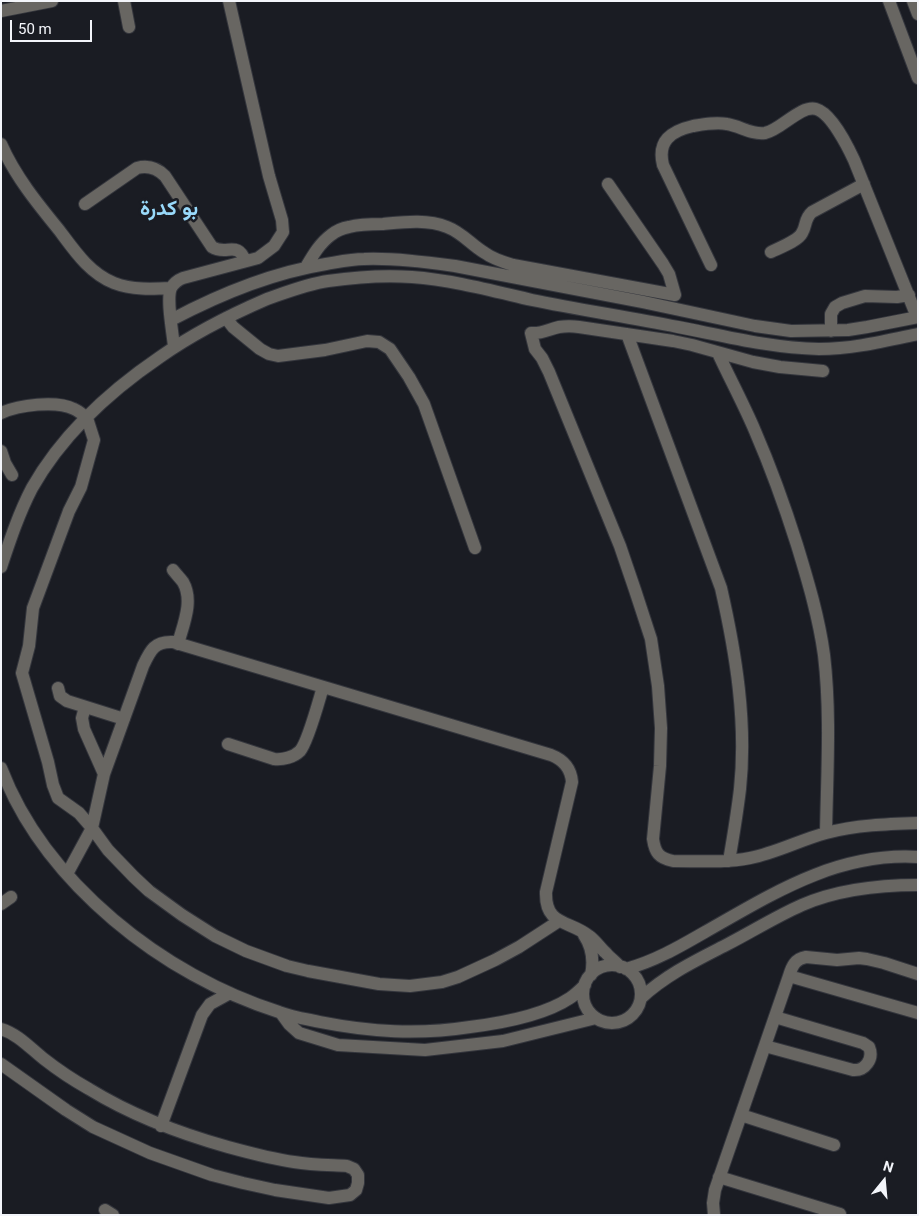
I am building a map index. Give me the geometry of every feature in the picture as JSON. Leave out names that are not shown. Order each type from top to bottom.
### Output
[{"type":"street","points":[[1,11],[52,1]]},
{"type":"street","points":[[124,1],[129,27]]},
{"type":"street","points":[[174,347],[169,298],[171,288],[176,282],[183,278],[258,258],[274,246],[283,232],[282,220],[269,176],[229,1]]},
{"type":"street","points":[[889,1],[918,78]]},
{"type":"street","points":[[913,1],[918,14]]},
{"type":"street","points":[[171,320],[249,284],[306,268],[362,259],[424,262],[463,267],[791,331],[831,331],[867,328],[917,317],[854,160],[843,139],[825,115],[817,109],[803,111],[776,129],[766,133],[754,133],[738,127],[714,123],[678,130],[668,137],[662,153],[663,165],[711,265]]},
{"type":"street","points":[[1,144],[13,169],[30,194],[80,258],[96,272],[114,283],[124,286],[145,289],[171,288]]},
{"type":"street","points":[[85,204],[137,168],[155,168],[165,176],[212,247],[220,251],[238,250],[242,253],[245,261]]},
{"type":"street","points":[[306,268],[313,255],[325,240],[341,229],[358,225],[428,222],[454,230],[484,253],[513,265],[675,296],[669,274],[608,184]]},
{"type":"street","points":[[771,252],[800,236],[807,218],[812,212],[864,184]]},
{"type":"street","points":[[1,567],[20,516],[35,484],[54,455],[87,418],[126,382],[174,347],[226,318],[290,290],[326,281],[366,277],[389,276],[435,280],[776,346],[816,349],[852,347],[918,334]]},
{"type":"street","points":[[569,326],[578,290]]},
{"type":"street","points":[[831,331],[831,314],[835,307],[842,302],[865,296],[897,297],[909,295]]},
{"type":"street","points":[[226,318],[260,350],[278,356],[331,349],[367,341],[379,342],[390,349],[424,404],[475,548]]},
{"type":"street","points":[[823,371],[780,367],[753,362],[673,341],[579,326],[558,327],[538,334],[531,333],[535,349],[542,358],[620,546],[651,639],[658,686],[660,728],[660,766],[653,839],[654,848],[658,855],[665,860],[673,861],[729,861],[766,854],[826,833],[848,828],[878,824],[918,823]]},
{"type":"street","points":[[627,334],[721,588],[730,628],[737,671],[742,750],[740,788],[729,861]]},
{"type":"street","points":[[718,353],[744,405],[788,515],[806,572],[818,620],[824,653],[828,721],[826,833]]},
{"type":"street","points":[[1,413],[20,408],[52,404],[73,408],[87,418],[94,440],[81,487],[68,511],[33,608],[29,646],[22,673],[58,798],[80,813],[108,850],[149,891],[215,936],[246,951],[308,971],[379,984],[410,986],[442,982],[458,977],[496,960],[560,921]]},
{"type":"street","points":[[1,451],[3,464],[12,475]]},
{"type":"street","points":[[172,570],[183,582],[188,600],[187,613],[178,644]]},
{"type":"street","points":[[67,874],[92,828],[104,774],[143,666],[150,652],[158,644],[168,642],[551,755],[562,760],[570,770],[572,782],[546,892],[548,910],[560,921],[581,931],[591,937],[606,953],[635,976],[640,986],[641,998],[634,1014],[622,1021],[608,1023],[602,1021],[590,1013],[586,1007],[584,992],[592,968],[592,954],[588,941],[581,931]]},
{"type":"street","points":[[228,744],[274,759],[282,759],[294,755],[301,750],[306,741],[323,687]]},
{"type":"street","points":[[58,688],[63,699],[124,719]]},
{"type":"street","points":[[85,707],[82,718],[84,729],[104,774]]},
{"type":"street","points":[[1,768],[25,816],[67,874],[100,907],[144,944],[214,986],[281,1013],[352,1028],[388,1032],[424,1032],[495,1024],[548,1009],[572,996],[597,970],[609,966],[623,968],[641,965],[671,952],[780,890],[814,875],[833,868],[872,859],[918,857]]},
{"type":"street","points":[[641,998],[659,982],[680,969],[804,904],[858,888],[918,885]]},
{"type":"street","points":[[714,1215],[713,1203],[719,1177],[794,963],[806,957],[836,960],[859,958],[884,963],[918,974]]},
{"type":"street","points":[[789,976],[918,1013]]},
{"type":"street","points":[[162,1126],[202,1015],[210,1004],[230,993]]},
{"type":"street","points":[[281,1013],[299,1033],[338,1045],[425,1050],[503,1041],[596,1018]]},
{"type":"street","points":[[765,1046],[853,1070],[860,1070],[866,1066],[870,1055],[868,1047],[864,1043],[775,1016]]},
{"type":"street","points":[[1,1029],[16,1036],[58,1070],[138,1116],[162,1126],[252,1154],[294,1162],[347,1166],[354,1169],[358,1175],[356,1190],[350,1195],[329,1198],[293,1193],[243,1183],[150,1153],[93,1127],[1,1064]]},
{"type":"street","points":[[1,1037],[9,1038],[23,1047],[34,1051]]},
{"type":"street","points":[[740,1115],[834,1145]]},
{"type":"street","points":[[719,1177],[840,1214]]},
{"type":"district","name":"بو كدرة","points":[[169,210]]}]
